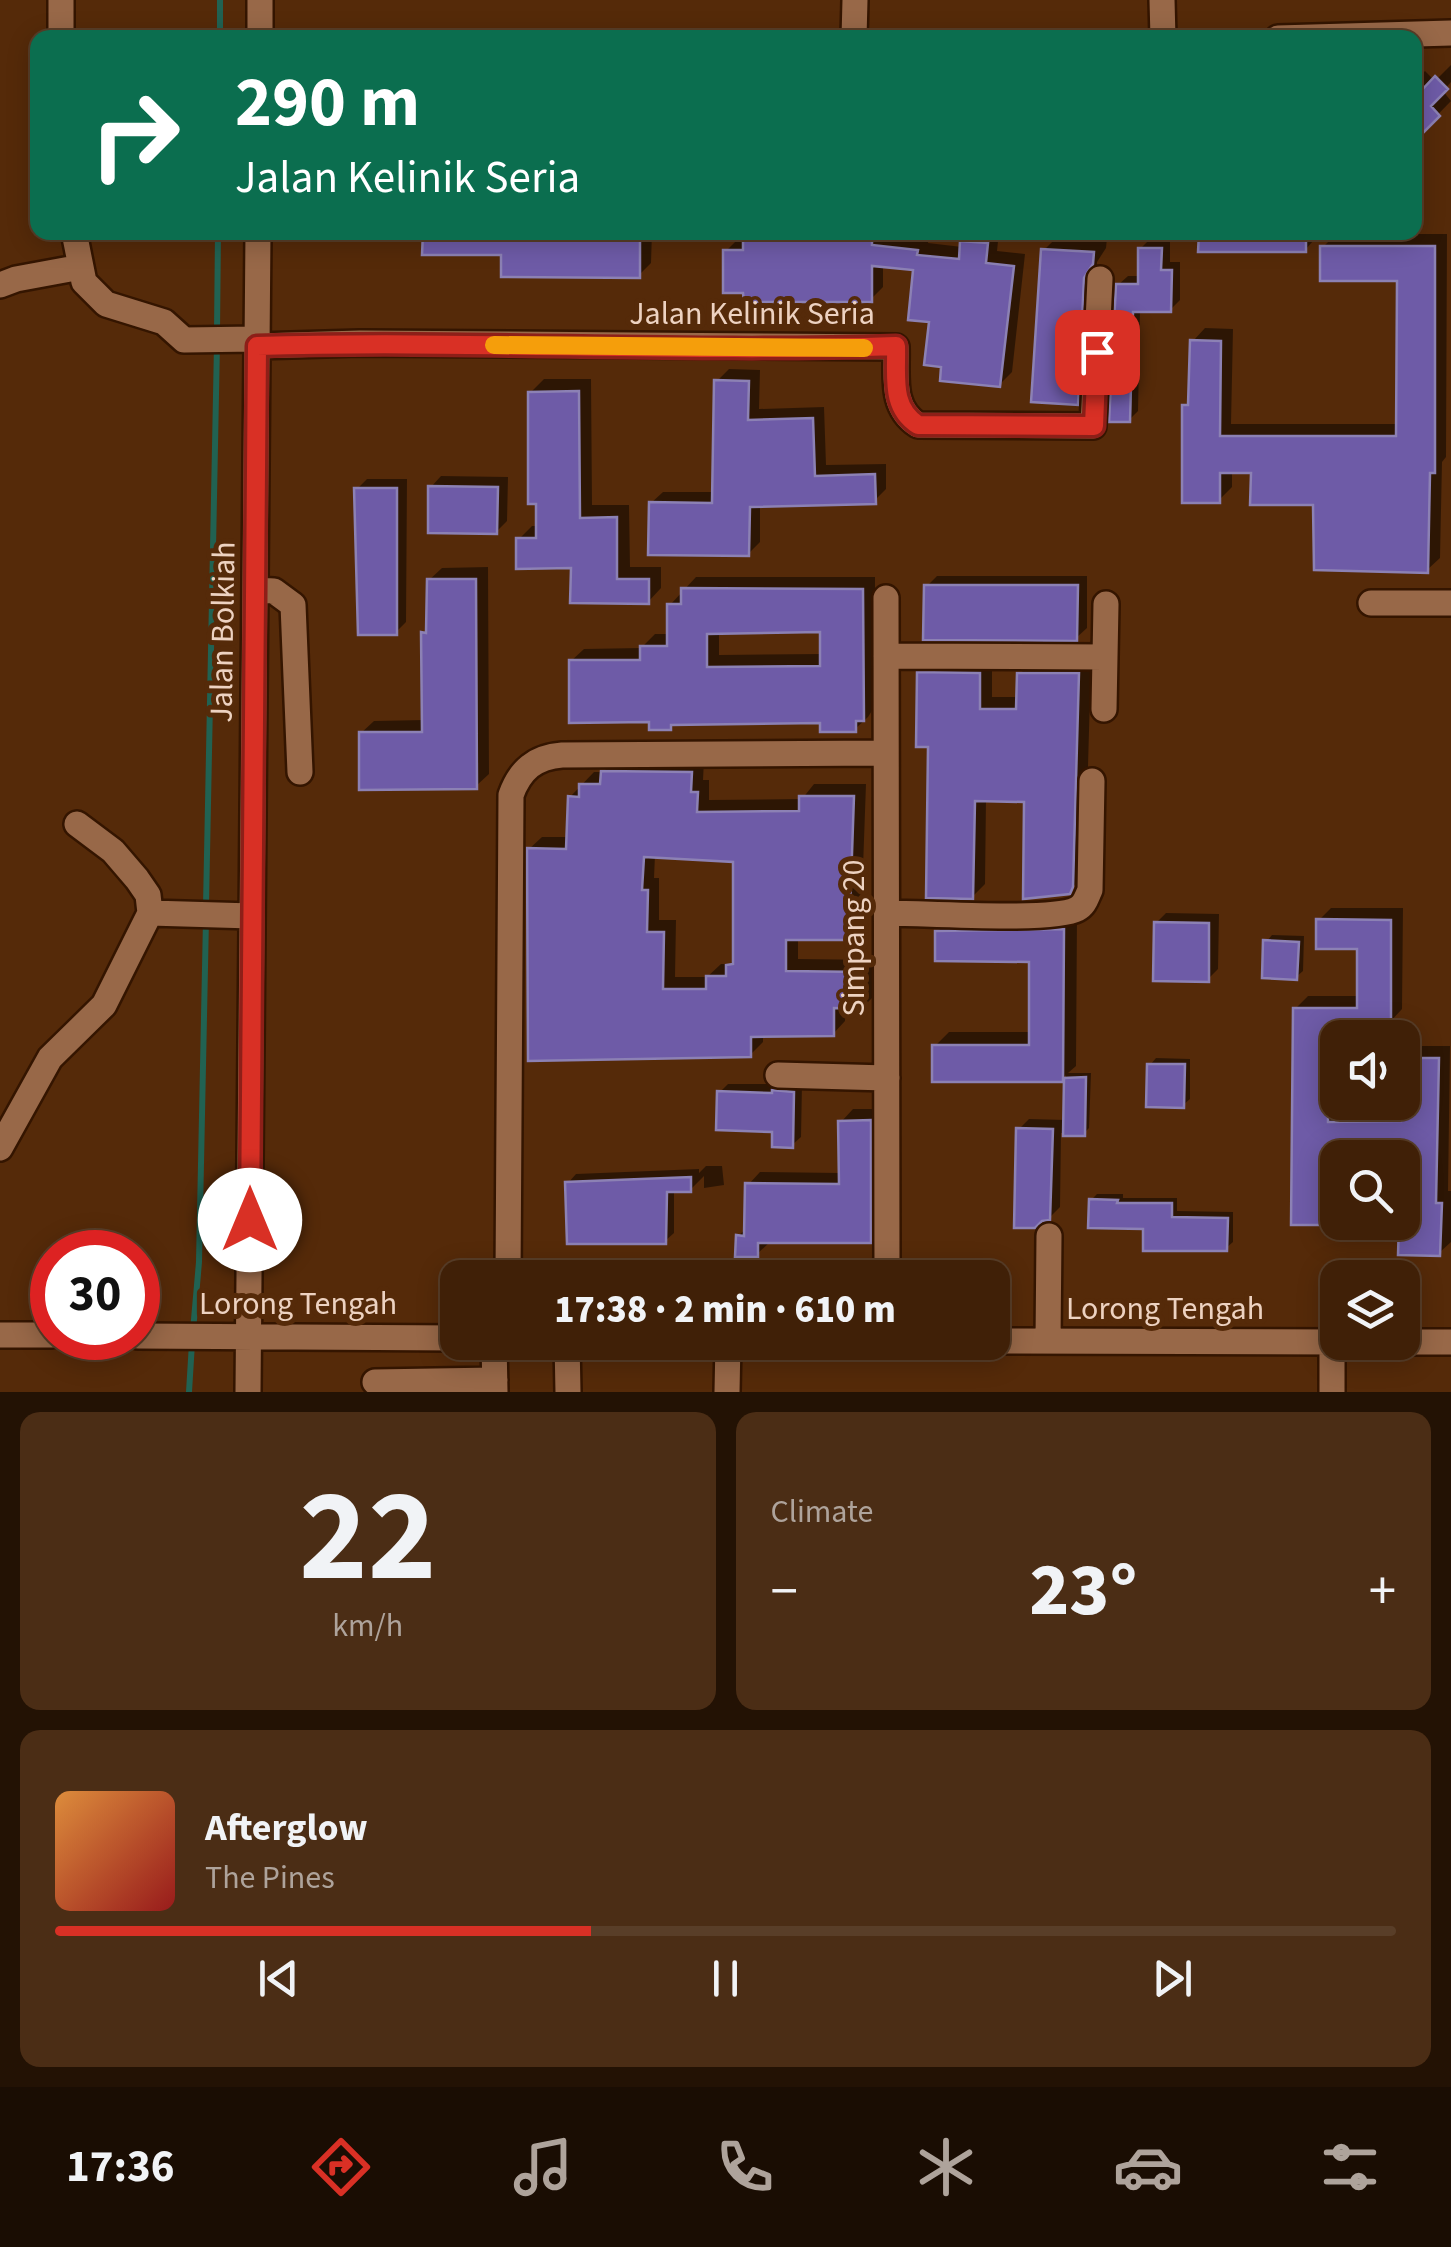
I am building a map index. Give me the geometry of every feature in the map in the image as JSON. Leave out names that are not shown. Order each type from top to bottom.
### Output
[{"type":"street","points":[[60,0],[60,30]]},
{"type":"street","points":[[260,0],[260,30]]},
{"type":"street","points":[[854,30],[855,0]]},
{"type":"street","points":[[1162,0],[1163,30]]},
{"type":"street","points":[[1422,34],[1451,33]]},
{"type":"street","points":[[76,240],[84,282],[106,304],[164,322],[184,340],[238,341]]},
{"type":"street","name":"Jalan Bolkiah","points":[[248,1392],[257,590],[238,341],[257,240]]},
{"type":"street","points":[[0,285],[81,267]]},
{"type":"street","name":"Jalan Kelinik Seria","points":[[238,341],[721,348],[896,346],[898,404],[906,417],[918,425],[1094,426],[1100,279]]},
{"type":"street","points":[[257,590],[274,591],[293,604],[300,772]]},
{"type":"street","name":"Simpang 20","points":[[886,598],[887,1260]]},
{"type":"street","points":[[1370,603],[1451,603]]},
{"type":"street","points":[[1104,709],[1106,604]]},
{"type":"street","points":[[886,656],[1105,657]]},
{"type":"street","points":[[254,725],[298,723]]},
{"type":"street","points":[[508,1260],[511,795],[524,770],[548,756],[562,755],[886,752]]},
{"type":"street","points":[[887,913],[1046,915],[1074,911],[1090,890],[1092,781]]},
{"type":"street","points":[[0,1148],[50,1058],[104,1005],[150,912],[148,895],[136,878],[113,851],[77,824]]},
{"type":"street","points":[[150,912],[252,916]]},
{"type":"street","points":[[778,1075],[887,1078]]},
{"type":"street","points":[[1048,1236],[1048,1341]]},
{"type":"street","points":[[0,1335],[30,1335]]},
{"type":"street","name":"Lorong Tengah","points":[[160,1336],[440,1338]]},
{"type":"street","name":"Lorong Tengah","points":[[1010,1340],[1320,1342]]},
{"type":"street","points":[[1420,1342],[1451,1342]]},
{"type":"street","points":[[375,1382],[495,1386],[494,1360]]},
{"type":"street","points":[[568,1360],[568,1392]]},
{"type":"street","points":[[727,1392],[728,1360]]},
{"type":"street","points":[[1332,1392],[1334,1360]]},
{"type":"building","points":[[1435,76],[1448,89],[1431,106],[1440,116],[1422,134],[1422,90]]},
{"type":"building","points":[[423,240],[640,240],[640,278],[501,277],[501,255],[422,255]]},
{"type":"building","points":[[743,240],[872,240],[872,245],[918,250],[917,255],[959,259],[960,241],[988,243],[986,263],[1014,266],[1000,387],[940,381],[941,367],[924,365],[929,322],[908,320],[913,270],[872,266],[872,302],[744,302],[743,293],[723,293],[723,250],[743,250]]},
{"type":"building","points":[[1199,240],[1306,240],[1306,252],[1198,252]]},
{"type":"building","points":[[1320,246],[1435,246],[1435,473],[1430,473],[1428,573],[1314,570],[1313,505],[1250,505],[1251,473],[1220,473],[1220,503],[1182,503],[1182,405],[1188,405],[1190,340],[1221,341],[1220,436],[1396,436],[1397,281],[1320,281]]},
{"type":"building","points":[[1138,248],[1162,248],[1161,270],[1172,270],[1171,312],[1133,312],[1130,422],[1109,422],[1116,284],[1138,284]]},
{"type":"building","points":[[1041,249],[1094,252],[1093,264],[1084,278],[1078,405],[1031,402]]},
{"type":"building","points":[[714,380],[749,381],[748,420],[813,418],[815,476],[875,474],[876,504],[750,507],[749,556],[648,555],[649,502],[712,503]]},
{"type":"building","points":[[579,391],[580,518],[617,517],[617,579],[649,579],[649,604],[570,603],[571,568],[516,569],[516,538],[536,538],[536,504],[528,504],[528,392]]},
{"type":"building","points":[[428,486],[498,487],[497,534],[428,533]]},
{"type":"building","points":[[354,488],[397,488],[397,635],[358,635]]},
{"type":"building","points":[[427,579],[476,579],[477,789],[359,790],[359,732],[422,732],[421,632],[426,633]]},
{"type":"building","points":[[924,585],[1078,585],[1077,641],[923,640]]},
{"type":"building","points":[[681,588],[863,589],[864,721],[856,721],[856,732],[820,732],[820,723],[671,725],[671,730],[649,730],[649,722],[569,723],[569,660],[640,660],[640,646],[667,646],[667,604],[681,604]],"holes":[[[820,632],[820,666],[707,667],[707,634]]]},
{"type":"building","points":[[917,672],[980,673],[980,709],[1016,709],[1017,673],[1079,673],[1070,894],[1023,899],[1024,802],[975,801],[973,899],[926,898],[928,747],[916,747]]},
{"type":"building","points":[[601,771],[692,772],[691,792],[698,792],[697,812],[799,811],[799,796],[854,796],[849,940],[786,940],[786,971],[865,972],[865,1009],[834,1008],[834,1036],[751,1037],[751,1057],[528,1061],[527,848],[566,849],[568,796],[579,797],[579,784],[600,784]],"holes":[[[644,857],[733,862],[733,964],[726,965],[726,976],[706,976],[706,989],[663,989],[664,932],[647,932],[648,890],[642,890]]]},
{"type":"building","points":[[1316,919],[1391,920],[1391,1020],[1320,1020],[1320,1120],[1420,1120],[1420,1058],[1439,1058],[1436,1203],[1442,1203],[1440,1256],[1398,1255],[1398,1240],[1420,1240],[1420,1140],[1320,1140],[1320,1225],[1291,1225],[1293,1008],[1357,1008],[1357,949],[1316,949]]},
{"type":"building","points":[[1154,922],[1209,923],[1209,982],[1153,981]]},
{"type":"building","points":[[1064,929],[1063,1082],[932,1082],[932,1045],[1029,1045],[1029,962],[935,961],[935,931]]},
{"type":"building","points":[[1263,940],[1299,942],[1297,980],[1262,978]]},
{"type":"building","points":[[1147,1064],[1185,1064],[1184,1108],[1146,1107]]},
{"type":"building","points":[[1086,1077],[1085,1136],[1063,1136],[1064,1078]]},
{"type":"building","points":[[717,1091],[794,1092],[793,1148],[772,1147],[772,1132],[716,1130]]},
{"type":"building","points":[[871,1120],[871,1243],[758,1243],[758,1257],[735,1257],[736,1235],[744,1236],[745,1183],[839,1184],[838,1121]]},
{"type":"building","points":[[1016,1128],[1053,1129],[1050,1220],[1035,1228],[1014,1228]]},
{"type":"building","points":[[691,1177],[691,1192],[667,1192],[666,1244],[567,1244],[565,1182]]},
{"type":"building","points":[[1089,1199],[1172,1203],[1172,1217],[1228,1218],[1227,1251],[1143,1251],[1143,1229],[1088,1228]]},
{"type":"waterway","points":[[220,0],[220,30]]},
{"type":"waterway","points":[[217,331],[218,240]]},
{"type":"waterway","points":[[206,906],[217,344]]},
{"type":"waterway","points":[[193,1331],[199,1262],[206,919]]},
{"type":"waterway","points":[[189,1392],[192,1343]]},
{"type":"slow traffic","points":[[494,345],[864,348]]},
{"type":"route","points":[[250,1220],[257,346],[896,346],[898,404],[906,417],[918,425],[1094,426],[1097,352]]}]
